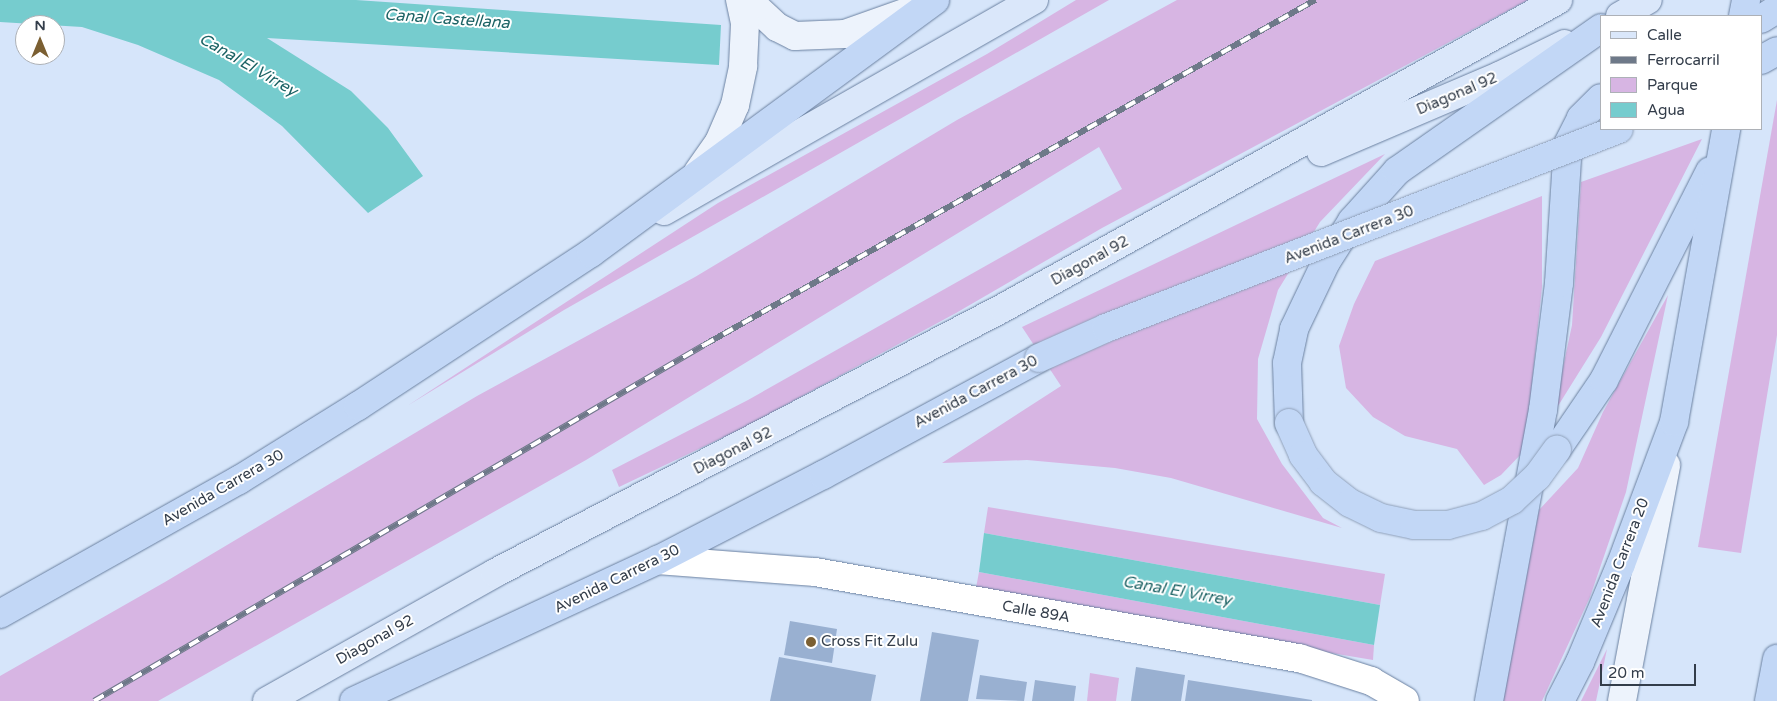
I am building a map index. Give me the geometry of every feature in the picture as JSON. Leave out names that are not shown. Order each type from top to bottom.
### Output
[{"type":"highway","points":[[1743,15],[1746,0]]},
{"type":"highway","name":"Avenida Carrera 30","points":[[0,614],[300,444],[591,253],[932,2]]},
{"type":"highway","points":[[1762,18],[1777,9]]},
{"type":"highway","points":[[1600,28],[1397,171],[1352,221],[1326,262],[1294,329],[1287,371],[1289,424],[1303,455],[1323,482],[1350,503],[1381,518],[1414,525],[1456,522],[1482,516],[1512,500],[1537,477],[1604,380],[1724,137]]},
{"type":"highway","points":[[1762,59],[1777,51]]},
{"type":"highway","points":[[1489,701],[1543,410],[1559,283],[1568,144],[1581,118],[1600,99]]},
{"type":"highway","name":"Avenida Carrera 30","points":[[354,701],[658,560],[824,475],[1039,358],[1106,328],[1616,130]]},
{"type":"highway","name":"Avenida Carrera 20","points":[[1560,701],[1580,662],[1617,573],[1674,422],[1724,137]]},
{"type":"highway","points":[[1769,701],[1777,659]]},
{"type":"main road","name":"Avenida Carrera 30","points":[[591,253],[1034,0]]},
{"type":"main road","name":"Diagonal 92","points":[[267,701],[496,573],[760,437],[1199,202],[1558,0]]},
{"type":"main road","points":[[1622,15],[1648,0]]},
{"type":"main road","name":"Diagonal 92","points":[[1199,202],[1499,76],[1600,27]]},
{"type":"street","points":[[696,176],[719,142],[735,105],[744,66],[744,23],[740,0]]},
{"type":"street","points":[[748,0],[777,26],[795,36],[846,34],[932,2]]},
{"type":"street","name":"Avenida Carrera 20","points":[[1622,701],[1674,422]]},
{"type":"street","name":"Calle 89A","points":[[658,560],[815,572],[1299,658],[1371,681],[1405,701]]},
{"type":"green space","points":[[1076,0],[1109,0],[564,310],[407,406],[718,203],[987,54]]},
{"type":"green space","points":[[1177,0],[1528,0],[1102,228],[956,313],[745,427],[619,487],[612,470],[748,400],[1122,189],[1099,147],[586,460],[158,701],[0,701],[0,676],[165,582],[477,396],[695,277],[957,120]]},
{"type":"green space","points":[[1777,100],[1777,335],[1741,553],[1698,547]]},
{"type":"green space","points":[[1702,139],[1601,337],[1553,414],[1572,325],[1581,182]]},
{"type":"green space","points":[[1385,154],[1320,222],[1278,290],[1258,359],[1257,419],[1282,464],[1323,518],[1342,528],[1171,478],[1115,468],[1027,460],[942,463],[1061,386],[1022,327]]},
{"type":"green space","points":[[1542,196],[1542,287],[1525,450],[1501,475],[1484,485],[1457,449],[1405,436],[1373,417],[1346,388],[1339,346],[1354,304],[1375,261]]},
{"type":"green space","points":[[1668,295],[1626,492],[1590,597],[1542,701],[1503,701],[1539,510],[1578,468],[1603,412]]},
{"type":"green space","points":[[988,507],[1385,574],[1380,605],[984,533]]},
{"type":"green space","points":[[979,572],[1374,645],[1373,660],[975,593]]},
{"type":"green space","points":[[1607,649],[1596,701],[1581,701]]},
{"type":"green space","points":[[1090,673],[1119,678],[1116,701],[1087,701]]},
{"type":"water","points":[[0,0],[356,0],[721,25],[719,65],[267,38],[351,91],[388,128],[423,176],[368,213],[282,126],[219,80],[138,45],[82,27],[65,26],[65,15],[15,15],[15,23],[0,22]]},
{"type":"water","name":"Canal El Virrey","points":[[984,533],[1380,605],[1374,645],[979,572]]},
{"type":"building","name":"Cross Fit Zulu","points":[[790,621],[837,629],[832,663],[784,655]]},
{"type":"building","points":[[932,632],[979,640],[968,701],[920,701]]},
{"type":"building","points":[[779,657],[876,675],[871,701],[770,701]]},
{"type":"building","points":[[1136,667],[1185,675],[1181,701],[1131,701]]},
{"type":"building","points":[[980,675],[1027,682],[1024,701],[976,699]]},
{"type":"building","points":[[1035,680],[1076,686],[1074,701],[1032,701]]},
{"type":"building","points":[[1188,680],[1312,700],[1312,701],[1185,701]]},
{"type":"railway","points":[[94,701],[704,345],[1315,0]]},
{"type":"place","name":"Cross Fit Zulu","points":[[811,642]]},
{"type":"water label","name":"Canal Castellana","points":[[447,19]]}]
